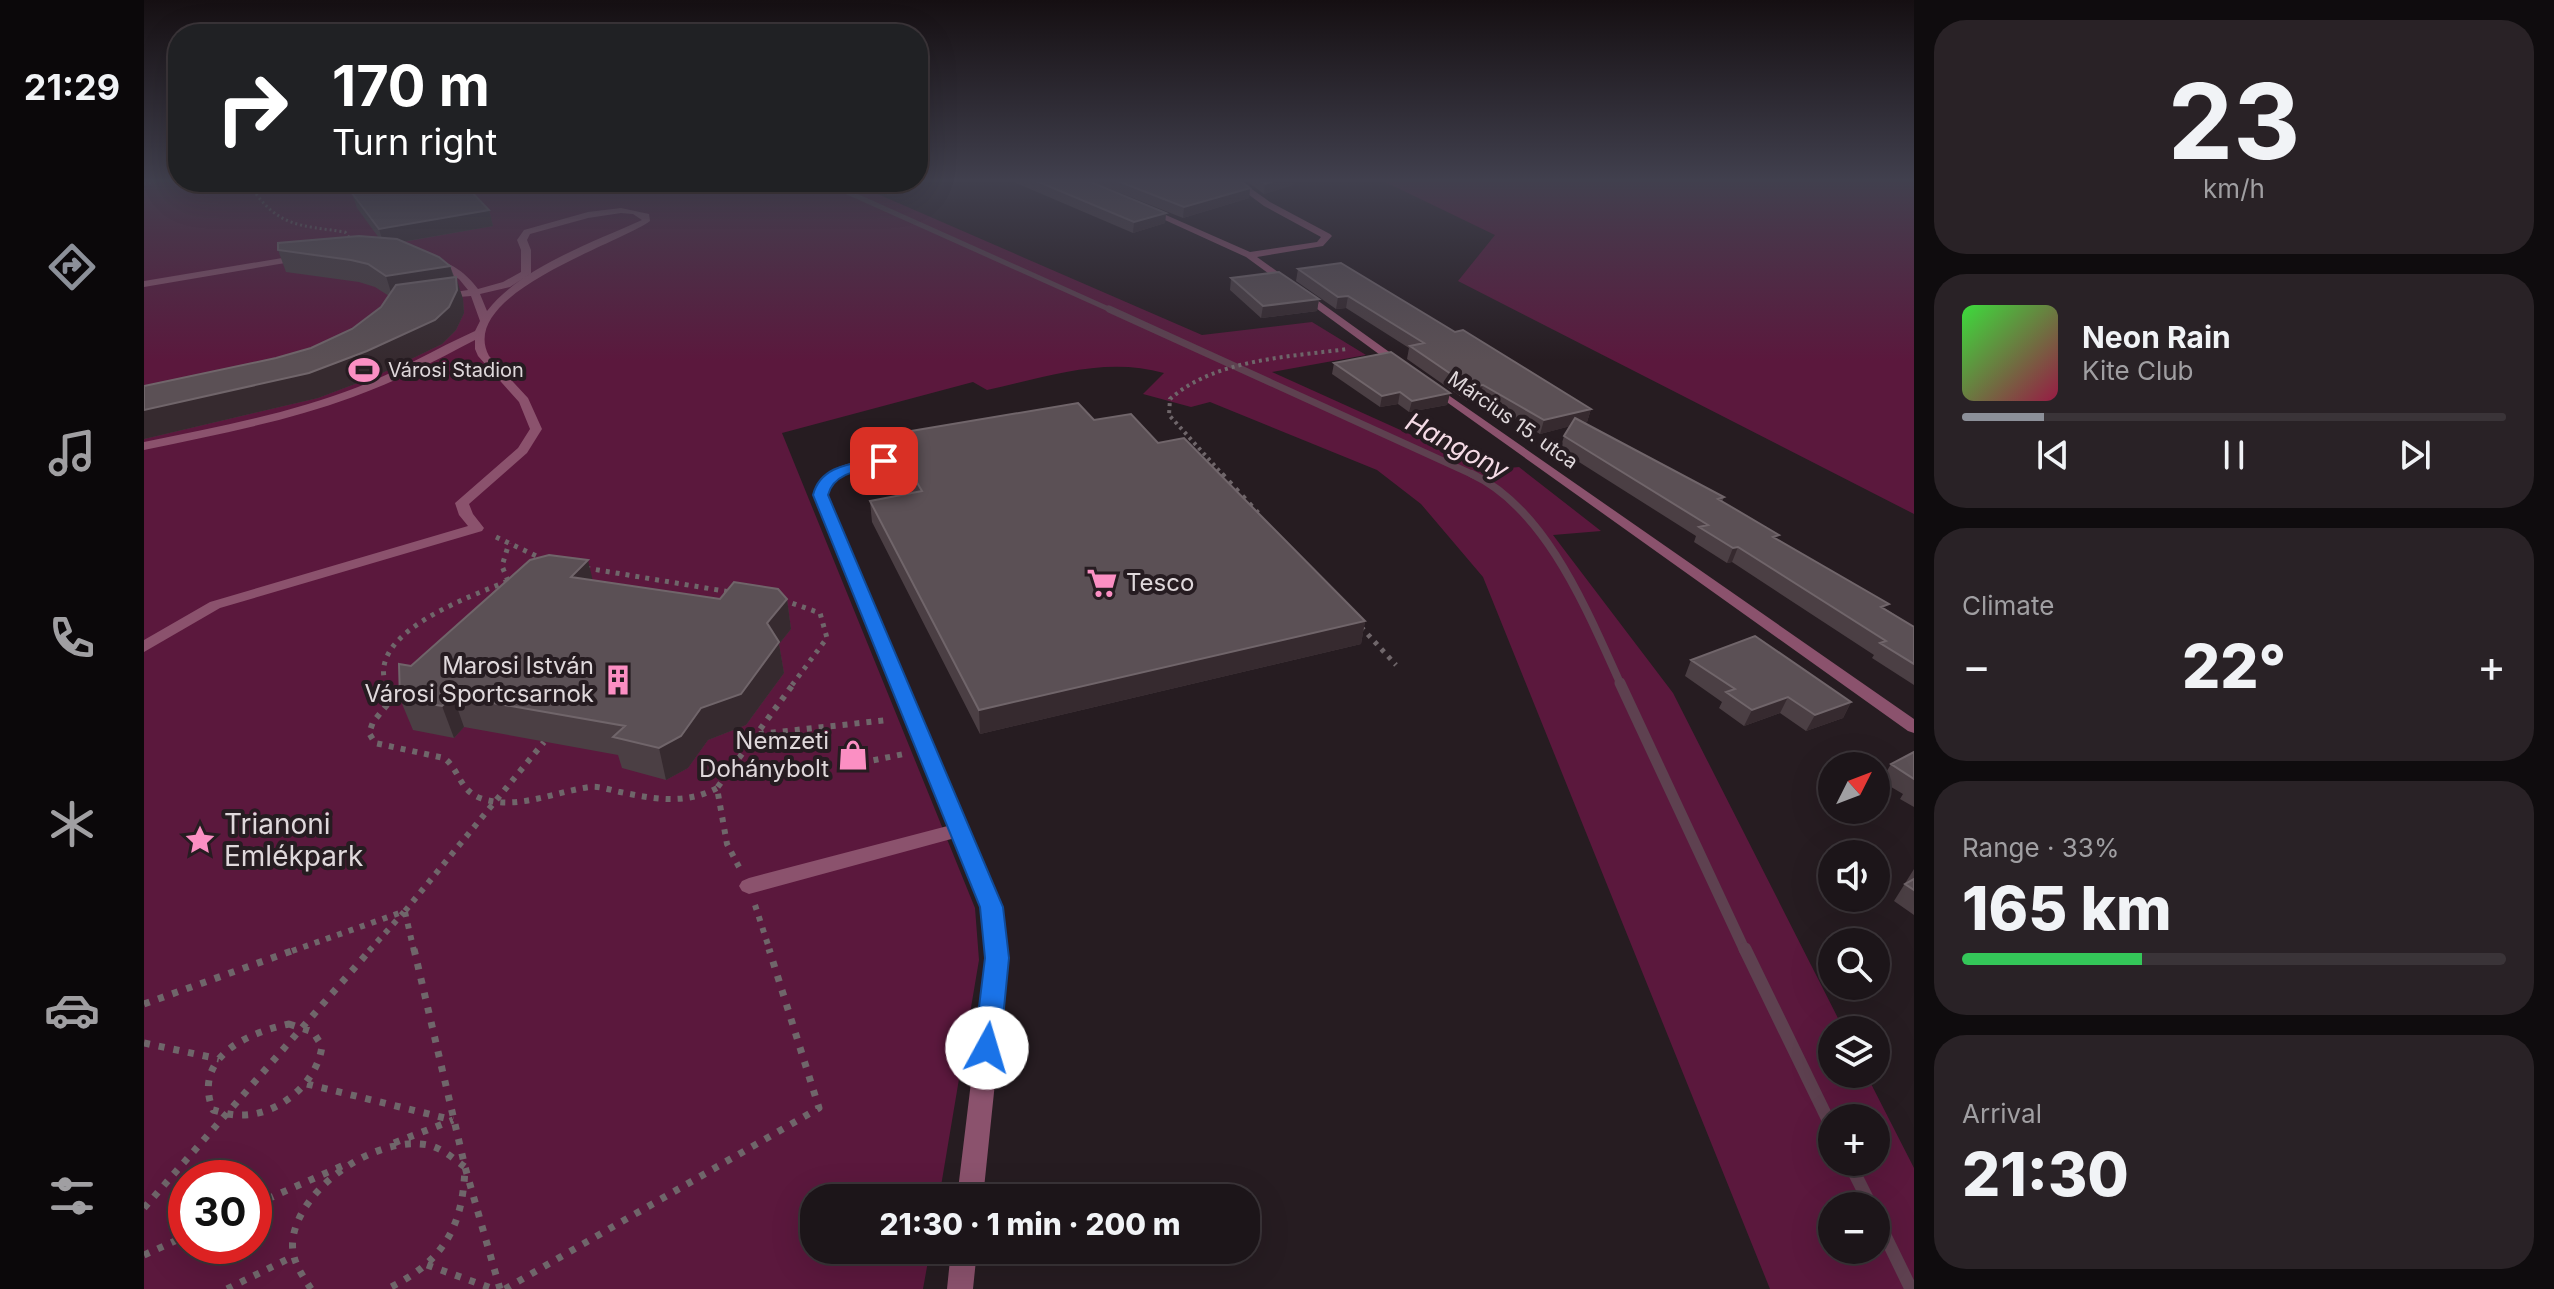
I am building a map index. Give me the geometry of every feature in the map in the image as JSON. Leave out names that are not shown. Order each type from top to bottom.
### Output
[{"type":"street","points":[[420,300],[499,288],[526,273],[526,250],[522,240]]},
{"type":"street","points":[[144,446],[294,412],[346,396],[411,369],[477,334],[484,319],[532,278],[605,240]]},
{"type":"street","name":"Március 15. utca","points":[[1215,240],[1249,255],[1411,372]]},
{"type":"street","points":[[1249,255],[1310,246],[1326,240]]},
{"type":"street","points":[[144,284],[319,256]]},
{"type":"street","points":[[419,256],[459,272],[476,290],[484,319]]},
{"type":"street","points":[[144,647],[215,605],[477,528],[466,515],[462,503],[477,487],[530,445],[536,429],[525,403],[481,352],[477,334]]},
{"type":"street","name":"Március 15. utca","points":[[1424,381],[1914,727]]},
{"type":"street","points":[[884,461],[834,474],[824,481],[820,495],[991,907],[997,933],[997,958],[972,1184]]},
{"type":"street","points":[[749,886],[959,830]]},
{"type":"street","points":[[960,1289],[963,1264]]},
{"type":"path","points":[[1262,518],[1169,415],[1168,400],[1191,381],[1216,372],[1372,344]]},
{"type":"path","points":[[477,528],[550,562],[536,569]]},
{"type":"path","points":[[508,581],[502,566],[509,543]]},
{"type":"path","points":[[580,567],[732,592]]},
{"type":"path","points":[[522,575],[428,617],[398,640],[384,662],[385,690],[391,700],[373,722],[369,733],[375,743],[444,758],[451,763],[465,791],[494,802],[528,801],[593,787],[673,801],[695,799],[717,788],[827,638],[820,613],[777,599]]},
{"type":"path","points":[[1355,620],[1396,665]]},
{"type":"path","points":[[758,734],[912,717]]},
{"type":"path","points":[[144,1208],[405,911],[544,742]]},
{"type":"path","points":[[850,765],[926,750]]},
{"type":"path","points":[[405,911],[465,1167],[503,1289],[819,1108],[749,886],[727,844],[717,788]]},
{"type":"path","points":[[144,1004],[405,911]]},
{"type":"path","points":[[289,1024],[316,1032],[322,1042],[323,1055],[307,1084],[285,1102],[258,1115],[225,1116],[213,1110],[206,1100],[205,1087],[209,1073],[219,1059],[251,1034],[289,1024]]},
{"type":"path","points":[[144,1043],[219,1059]]},
{"type":"path","points":[[307,1084],[453,1120]]},
{"type":"path","points":[[272,1197],[376,1150],[453,1120]]},
{"type":"path","points":[[311,1289],[299,1277],[292,1257],[294,1232],[306,1206],[325,1183],[349,1164],[376,1150],[402,1144],[427,1145],[465,1167]]},
{"type":"path","points":[[387,1289],[427,1265],[448,1241],[462,1215],[465,1167]]},
{"type":"path","points":[[144,1255],[168,1244]]},
{"type":"path","points":[[227,1289],[292,1257]]},
{"type":"path","points":[[427,1265],[494,1289]]},
{"type":"shaded area","points":[[144,240],[984,240],[1202,335],[1312,322],[1366,355],[1272,372],[1489,470],[1519,467],[1601,531],[1553,535],[1673,693],[1818,979],[1818,1000],[1829,1000],[1837,1016],[1818,1016],[1818,1088],[1873,1088],[1881,1104],[1818,1104],[1818,1176],[1890,1176],[1890,1121],[1914,1168],[1914,1289],[1770,1289],[1483,577],[1421,504],[1377,470],[1210,402],[1191,407],[1143,394],[1164,373],[1142,368],[1098,367],[987,390],[973,382],[782,433],[975,908],[979,960],[941,1184],[800,1184],[800,1264],[927,1264],[923,1289],[144,1289]]},
{"type":"shaded area","points":[[1491,240],[1914,240],[1914,514],[1458,281]]},
{"type":"building","points":[[400,240],[439,257],[450,266],[386,276],[368,264],[278,250],[278,243]]},
{"type":"building","points":[[1341,263],[1455,332],[1463,330],[1591,409],[1544,420],[1483,385],[1470,387],[1410,346],[1424,343],[1348,296],[1338,297],[1298,269]]},
{"type":"building","points":[[1279,272],[1319,299],[1263,306],[1231,278]]},
{"type":"building","points":[[456,277],[457,290],[449,307],[435,320],[367,351],[309,373],[144,410],[144,386],[311,348],[352,329],[381,307],[396,285]]},
{"type":"building","points":[[1391,352],[1450,393],[1412,401],[1400,392],[1382,396],[1334,363]]},
{"type":"building","name":"Tesco","points":[[1078,403],[1094,420],[1131,414],[1158,443],[1184,438],[1365,621],[979,710],[870,501],[922,491],[896,447],[912,444],[905,432]]},
{"type":"building","points":[[1575,418],[1724,497],[1718,499],[1779,535],[1773,537],[1889,604],[1881,607],[1914,627],[1914,664],[1880,643],[1886,641],[1738,547],[1733,548],[1699,527],[1708,525],[1564,436]]},
{"type":"building","name":"Marosi István Városi Sportcsarnok","points":[[549,555],[588,560],[571,577],[720,599],[734,582],[778,589],[787,599],[767,623],[779,642],[741,694],[701,708],[681,736],[659,748],[613,737],[625,726],[453,696],[442,706],[400,699],[399,664],[411,666],[530,560]]},
{"type":"building","points":[[1755,636],[1851,702],[1815,715],[1788,697],[1752,710],[1726,692],[1735,689],[1691,660]]},
{"type":"building","points":[[1914,752],[1914,779],[1891,764]]},
{"type":"building","points":[[1914,879],[1914,890],[1905,884]]},
{"type":"waterway","name":"Hangony","points":[[955,240],[1113,311]]},
{"type":"waterway","name":"Hangony","points":[[1109,309],[1473,475]]},
{"type":"waterway","name":"Hangony","points":[[1473,475],[1499,490],[1543,537],[1579,596],[1621,685]]},
{"type":"waterway","name":"Hangony","points":[[1620,683],[1745,951]]},
{"type":"waterway","name":"Hangony","points":[[1745,949],[1820,1104]]},
{"type":"waterway","name":"Hangony","points":[[1856,1176],[1864,1192]]},
{"type":"waterway","name":"Hangony","points":[[1890,1246],[1911,1289]]},
{"type":"place","name":"Városi Stadion","points":[[364,370]]},
{"type":"place","name":"Tesco","points":[[1102,583]]},
{"type":"place","name":"Marosi István Városi Sportcsarnok","points":[[618,680]]},
{"type":"place","name":"Nemzeti Dohánybolt","points":[[853,755]]},
{"type":"place","name":"Trianoni Emlékpark","points":[[200,840]]},
{"type":"route","points":[[884,461],[850,468],[828,477],[820,495],[991,907],[997,933],[997,958],[987,1048]]}]
